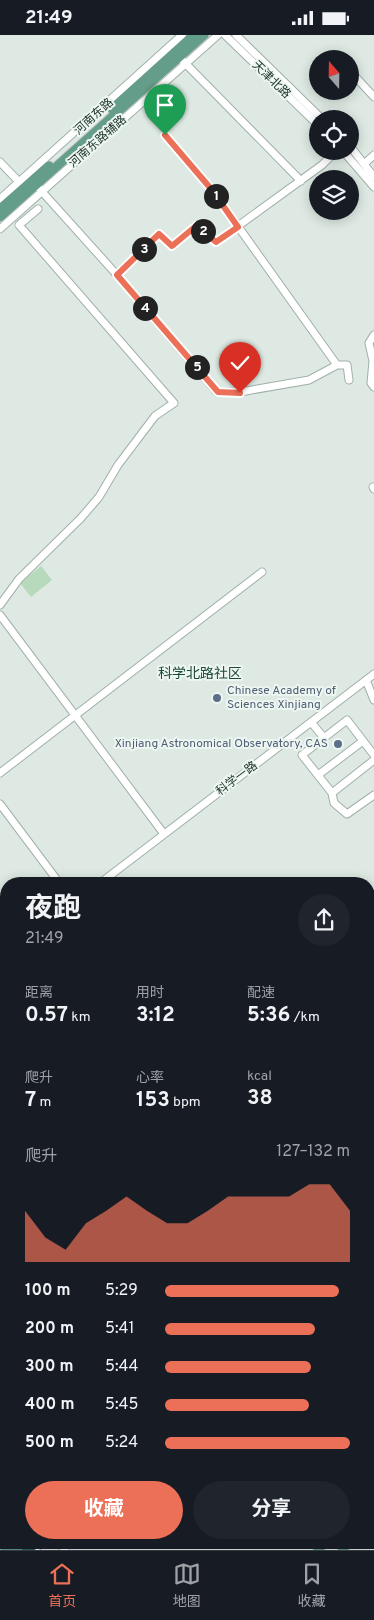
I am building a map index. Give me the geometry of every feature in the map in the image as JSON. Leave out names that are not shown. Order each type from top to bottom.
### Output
[{"type":"main road","name":"河南东路","points":[[0,209],[22,184],[194,35]]},
{"type":"main road","name":"河南东路","points":[[0,217],[39,188],[183,61],[204,35]]},
{"type":"street","name":"河南东路辅路","points":[[0,199],[22,184],[182,35]]},
{"type":"street","points":[[218,35],[183,61],[301,181]]},
{"type":"street","name":"天津北路","points":[[225,35],[309,116]]},
{"type":"street","points":[[236,35],[313,110]]},
{"type":"street","points":[[359,80],[374,97]]},
{"type":"street","points":[[165,135],[212,190],[337,365]]},
{"type":"street","points":[[365,163],[374,155]]},
{"type":"street","points":[[359,156],[374,177]]},
{"type":"street","points":[[117,275],[159,234],[172,246],[196,226],[216,242],[301,181],[326,160]]},
{"type":"street","points":[[351,160],[374,187]]},
{"type":"street","points":[[0,162],[22,184],[39,188],[218,392],[240,393],[309,380],[337,365],[347,365],[349,380]]},
{"type":"street","points":[[0,229],[39,188]]},
{"type":"street","points":[[0,605],[19,579],[87,511],[155,416],[174,403],[19,225],[38,209]]},
{"type":"street","points":[[374,335],[369,343],[373,361],[371,383],[374,387]]},
{"type":"street","points":[[0,773],[262,572]]},
{"type":"street","points":[[0,615],[164,834]]},
{"type":"street","name":"科学一路","points":[[108,877],[374,674]]},
{"type":"street","points":[[366,680],[374,700]]},
{"type":"street","points":[[374,755],[347,720],[302,755],[332,793],[334,803],[347,814],[374,795]]},
{"type":"street","points":[[311,722],[324,738]]},
{"type":"street","points":[[318,775],[363,741]]},
{"type":"street","points":[[332,793],[374,760]]},
{"type":"street","points":[[0,804],[55,877]]},
{"type":"green space","points":[[41,566],[52,580],[31,597],[20,583]]},
{"type":"place","name":"Chinese Academy of Sciences Xinjiang","points":[[217,698]]},
{"type":"place","name":"Xinjiang Astronomical Observatory, CAS","points":[[338,744]]},
{"type":"district","name":"科学北路社区","points":[[200,674]]},
{"type":"route","points":[[165,135],[212,190],[238,227],[216,242],[196,226],[172,246],[159,234],[117,275],[218,392],[240,393]]}]
